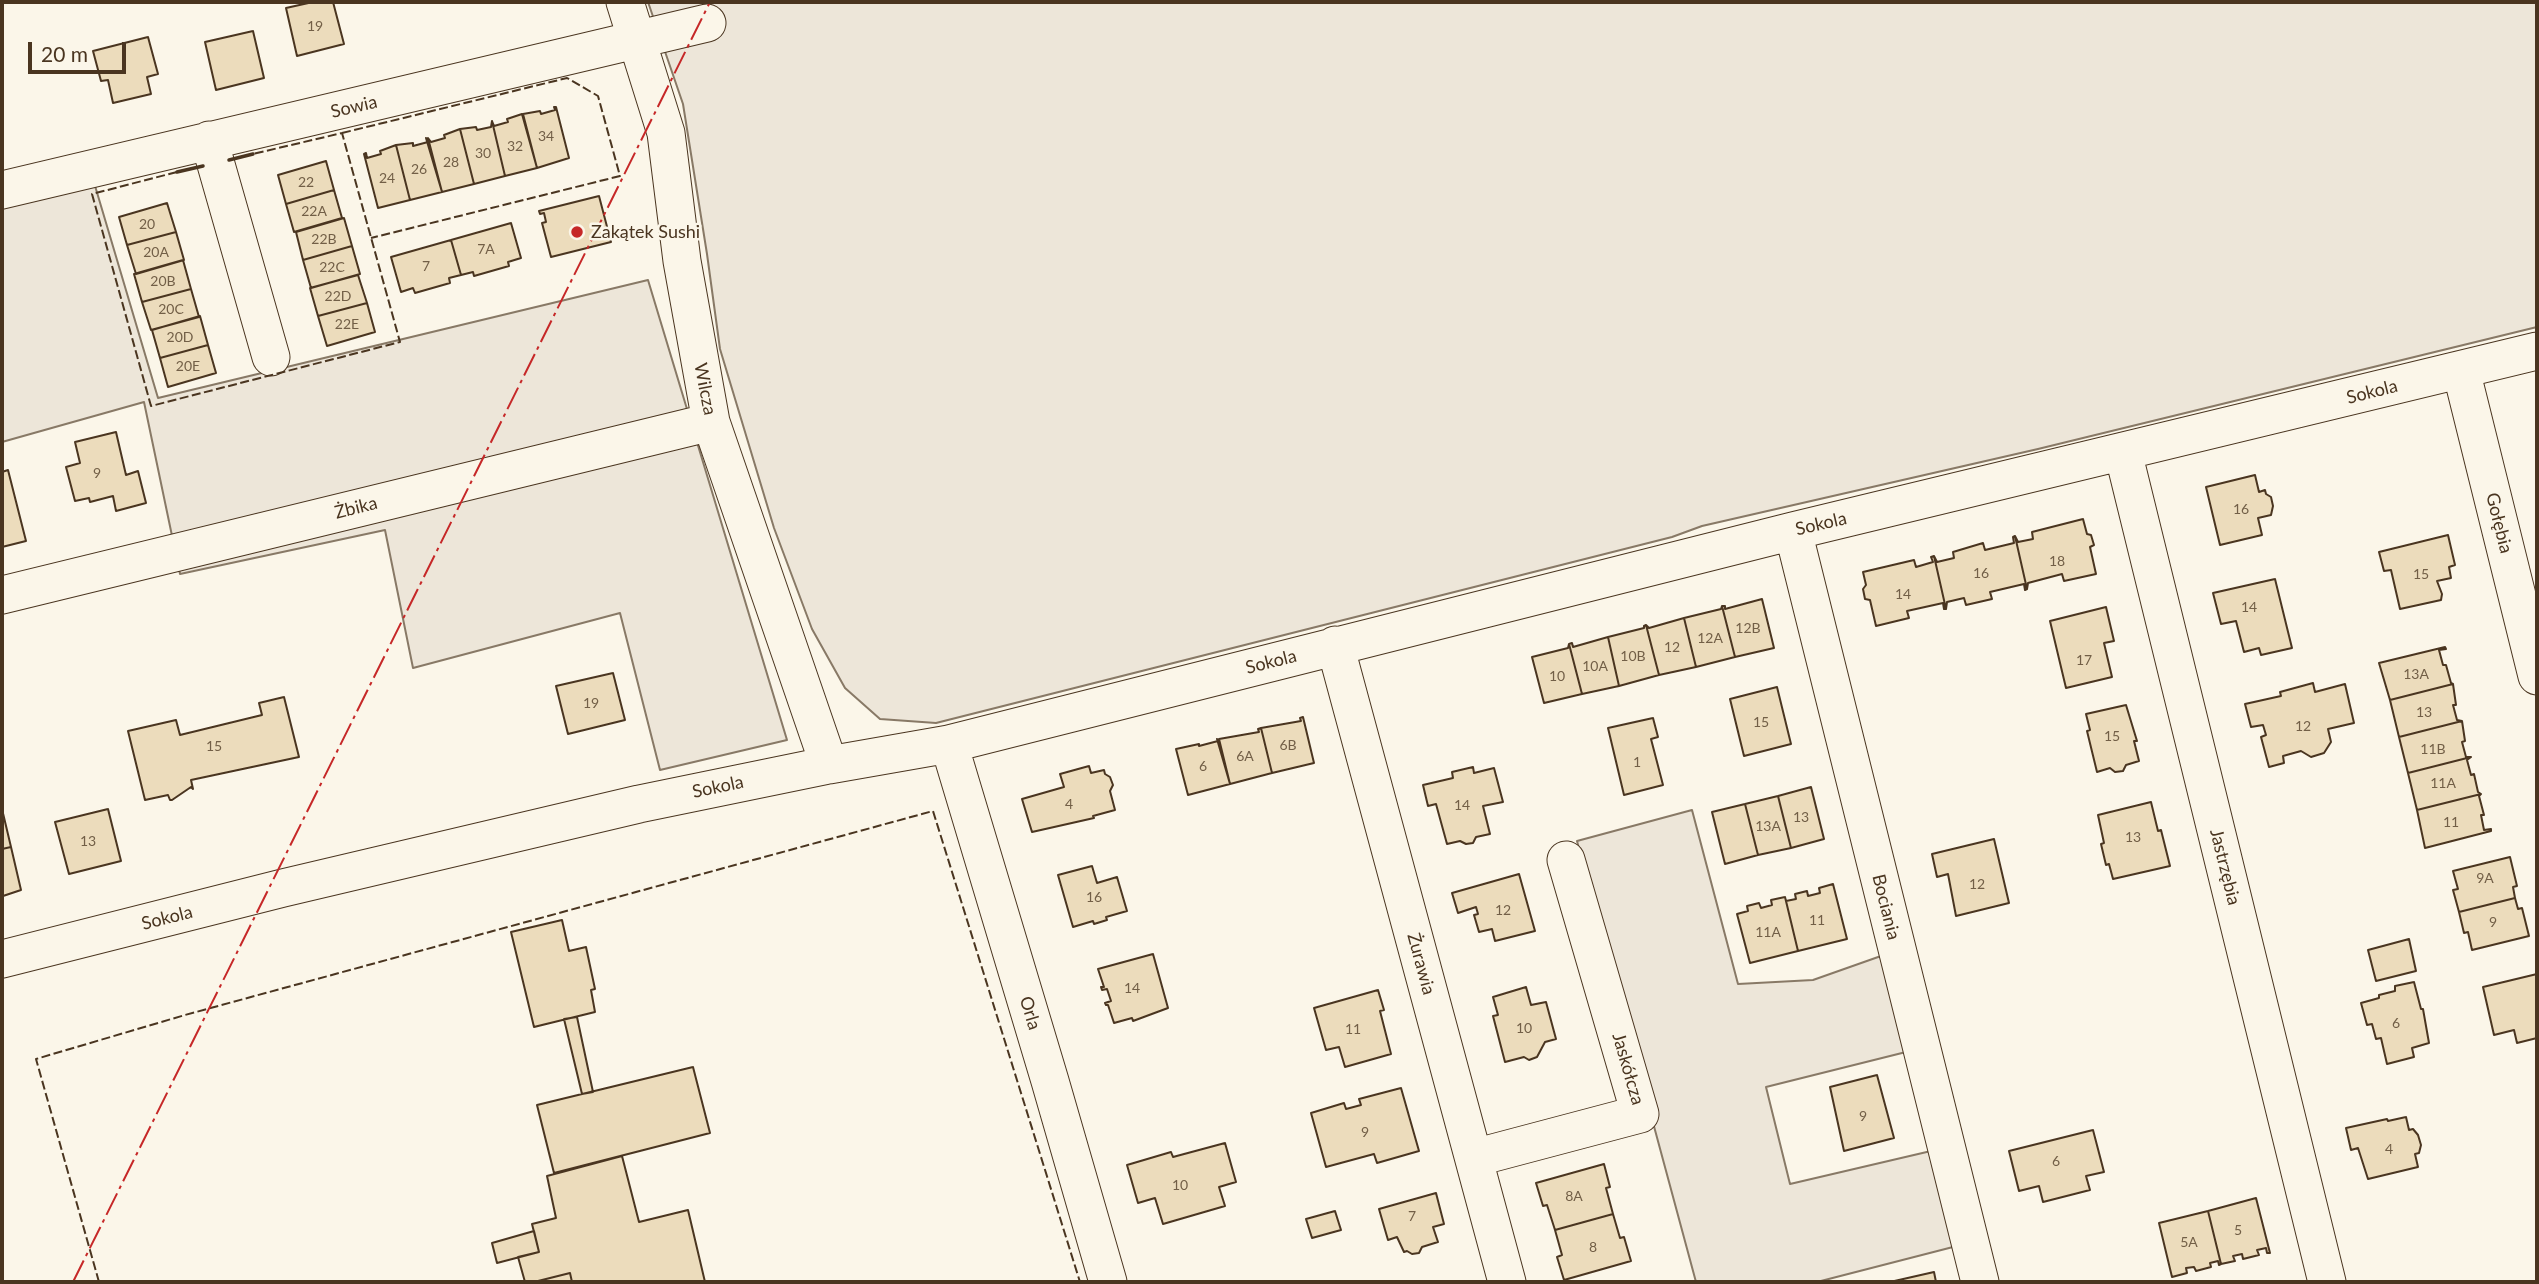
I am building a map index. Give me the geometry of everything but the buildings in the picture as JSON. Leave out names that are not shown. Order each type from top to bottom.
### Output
[{"type":"street","name":"Wilcza","points":[[625,2],[666,133],[681,261],[711,422],[829,765]]},
{"type":"street","name":"Sowia","points":[[2,190],[707,23]]},
{"type":"street","points":[[209,140],[271,356]]},
{"type":"street","name":"Sokola","points":[[2,959],[283,888],[599,813],[829,765],[949,744],[1793,531],[2537,351]]},
{"type":"street","name":"Gołębia","points":[[2461,370],[2537,676]]},
{"type":"street","name":"Żbika","points":[[2,595],[711,422]]},
{"type":"street","name":"Jastrzębia","points":[[2123,452],[2327,1282]]},
{"type":"street","name":"Bociania","points":[[1793,531],[1980,1282]]},
{"type":"street","name":"Żurawia","points":[[1335,645],[1507,1282]]},
{"type":"street","name":"Orla","points":[[949,744],[1108,1282]]},
{"type":"street","name":"Jaskółcza","points":[[1474,1158],[1640,1114],[1566,860]]},
{"type":"shaded area","points":[[648,2],[2537,2],[2537,327],[2038,449],[1702,526],[1672,537],[936,723],[880,719],[845,688],[812,629],[774,528],[720,349],[683,104]]},
{"type":"shaded area","points":[[93,179],[158,398],[648,280],[787,740],[660,770],[620,613],[413,668],[385,530],[180,574],[144,402],[2,442],[2,204]]},
{"type":"shaded area","points":[[1692,810],[1738,984],[1813,980],[1881,956],[1906,1052],[1766,1087],[1790,1184],[1931,1151],[1953,1247],[1817,1282],[1696,1282],[1577,841]]},
{"type":"fence","points":[[342,133],[567,78],[598,96],[620,176],[371,238]]},
{"type":"fence","points":[[177,172],[92,194],[151,406],[400,342],[342,133],[253,154]]},
{"type":"fence","points":[[99,1282],[36,1059],[185,1015],[933,811],[1080,1282]]},
{"type":"wall","points":[[229,160],[253,154]]},
{"type":"wall","points":[[177,172],[203,166]]},
{"type":"power","points":[[73,1282],[710,2]]},
{"type":"place","name":"Zakątek Sushi","points":[[577,232]]}]
